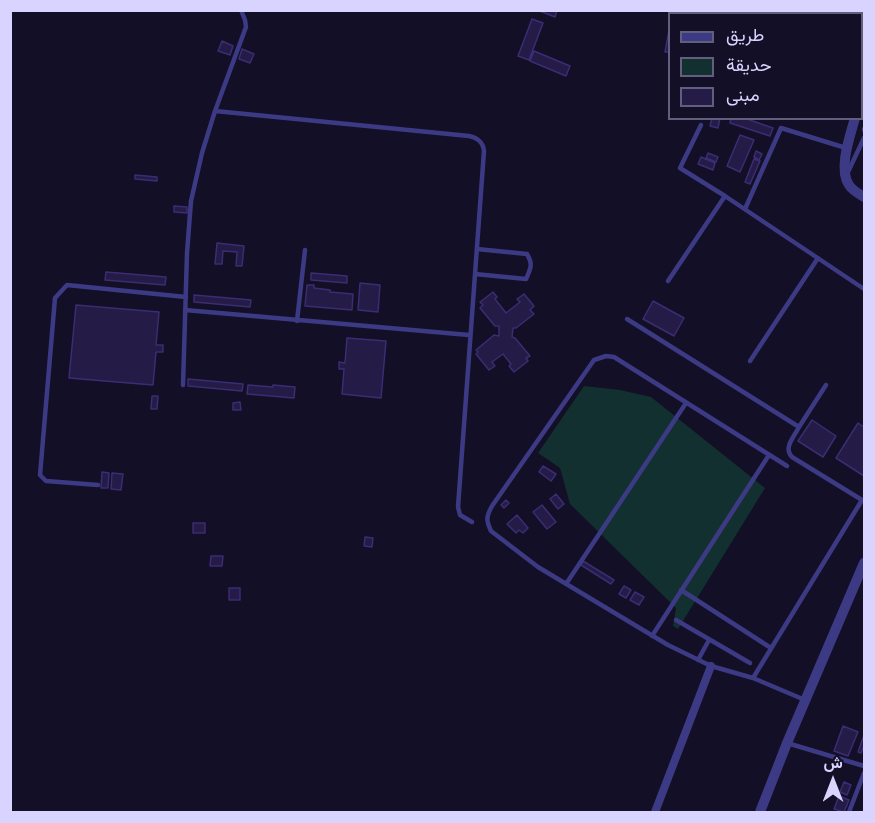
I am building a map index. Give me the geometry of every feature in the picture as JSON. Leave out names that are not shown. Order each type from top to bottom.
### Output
[{"type":"street","points":[[855,120],[844,168],[845,177],[850,187],[864,197]]},
{"type":"street","points":[[760,813],[787,742],[864,563]]},
{"type":"street","points":[[656,813],[711,666]]},
{"type":"lane","points":[[183,385],[186,253],[190,201],[215,111],[246,27],[241,10]]},
{"type":"lane","points":[[215,111],[464,135],[477,138],[482,142],[484,151],[458,507],[458,512],[472,522]]},
{"type":"lane","points":[[701,125],[680,168],[864,289]]},
{"type":"lane","points":[[745,209],[781,128],[848,149]]},
{"type":"lane","points":[[845,177],[864,138]]},
{"type":"lane","points":[[668,281],[725,196]]},
{"type":"lane","points":[[475,274],[526,279],[531,261],[526,254],[477,249]]},
{"type":"lane","points":[[297,321],[305,250]]},
{"type":"lane","points":[[750,361],[818,258]]},
{"type":"lane","points":[[98,485],[46,481],[40,475],[56,298],[67,285],[186,297]]},
{"type":"lane","points":[[185,310],[469,335]]},
{"type":"lane","points":[[627,319],[799,427]]},
{"type":"lane","points":[[787,466],[614,357],[606,356],[594,360],[487,515],[491,531],[538,567],[652,636],[711,666],[753,678],[805,700]]},
{"type":"lane","points":[[753,678],[863,501],[789,453],[788,448],[799,427],[826,385]]},
{"type":"lane","points":[[566,584],[686,403]]},
{"type":"lane","points":[[652,636],[769,455]]},
{"type":"lane","points":[[681,590],[771,648]]},
{"type":"lane","points":[[676,620],[750,663]]},
{"type":"lane","points":[[698,660],[709,640]]},
{"type":"lane","points":[[787,742],[864,766]]},
{"type":"lane","points":[[849,813],[864,773]]},
{"type":"green space","points":[[584,386],[620,390],[651,397],[765,488],[678,629],[673,626],[676,608],[570,504],[560,468],[538,453]]},
{"type":"building","points":[[537,10],[557,10],[555,17]]},
{"type":"building","points":[[532,19],[543,23],[529,60],[518,56]]},
{"type":"building","points":[[668,36],[668,52],[665,52]]},
{"type":"building","points":[[222,41],[233,46],[230,55],[218,51]]},
{"type":"building","points":[[242,49],[254,54],[250,63],[239,59]]},
{"type":"building","points":[[534,51],[570,66],[566,76],[530,61]]},
{"type":"building","points":[[712,120],[720,120],[718,128],[710,126]]},
{"type":"building","points":[[731,120],[750,120],[773,128],[770,136],[730,123]]},
{"type":"building","points":[[740,135],[754,140],[740,172],[727,166]]},
{"type":"building","points":[[756,151],[762,154],[759,160],[754,157]]},
{"type":"building","points":[[708,153],[718,157],[716,162],[706,158]]},
{"type":"building","points":[[701,157],[715,163],[713,170],[698,164]]},
{"type":"building","points":[[754,159],[760,161],[750,184],[745,182]]},
{"type":"building","points":[[135,175],[157,177],[157,181],[135,179]]},
{"type":"building","points":[[174,206],[187,207],[187,213],[174,212]]},
{"type":"building","points":[[217,243],[244,246],[242,266],[236,266],[237,252],[223,251],[222,264],[215,264]]},
{"type":"building","points":[[106,272],[166,277],[165,285],[105,280]]},
{"type":"building","points":[[311,273],[347,276],[347,283],[311,280]]},
{"type":"building","points":[[360,283],[380,285],[378,312],[358,310]]},
{"type":"building","points":[[307,285],[314,285],[314,288],[330,290],[330,292],[353,294],[352,310],[305,306]]},
{"type":"building","points":[[493,292],[497,297],[495,299],[506,313],[520,302],[517,299],[524,294],[534,306],[530,310],[534,314],[513,328],[512,337],[530,356],[526,358],[528,361],[514,372],[503,354],[492,362],[495,366],[489,370],[476,354],[478,352],[476,350],[494,335],[499,336],[499,326],[495,326],[480,308],[483,305],[480,302]]},
{"type":"building","points":[[194,295],[251,300],[250,307],[194,302]]},
{"type":"building","points":[[653,301],[684,318],[674,336],[643,319]]},
{"type":"building","points":[[76,305],[159,312],[156,345],[163,345],[163,352],[156,352],[153,385],[69,378]]},
{"type":"building","points":[[347,338],[386,341],[381,398],[342,394],[344,369],[339,369],[339,362],[345,363]]},
{"type":"building","points":[[188,379],[243,384],[242,391],[188,386]]},
{"type":"building","points":[[248,385],[295,387],[294,398],[247,394]]},
{"type":"building","points":[[152,396],[158,396],[157,409],[151,409]]},
{"type":"building","points":[[240,402],[241,410],[233,410],[233,403]]},
{"type":"building","points":[[812,420],[836,436],[823,457],[798,441]]},
{"type":"building","points":[[858,423],[864,427],[864,476],[836,458]]},
{"type":"building","points":[[543,466],[556,474],[551,481],[539,472]]},
{"type":"building","points":[[102,472],[109,473],[108,488],[101,488]]},
{"type":"building","points":[[112,473],[123,474],[121,490],[111,489]]},
{"type":"building","points":[[556,494],[564,504],[558,509],[550,499]]},
{"type":"building","points":[[506,500],[509,503],[504,508],[501,505]]},
{"type":"building","points":[[542,505],[556,522],[547,529],[533,512]]},
{"type":"building","points":[[517,515],[528,528],[523,533],[519,530],[516,533],[507,524]]},
{"type":"building","points":[[193,523],[205,523],[205,533],[193,533]]},
{"type":"building","points":[[365,537],[373,538],[372,547],[364,546]]},
{"type":"building","points":[[211,556],[223,556],[222,566],[210,566]]},
{"type":"building","points":[[583,561],[614,580],[611,584],[581,565]]},
{"type":"building","points":[[624,586],[631,590],[626,598],[619,594]]},
{"type":"building","points":[[229,588],[240,588],[240,600],[229,600]]},
{"type":"building","points":[[635,592],[644,597],[639,605],[630,600]]},
{"type":"building","points":[[843,726],[858,732],[848,756],[834,751]]},
{"type":"building","points":[[864,735],[864,746],[861,753],[858,752]]},
{"type":"building","points":[[844,782],[851,785],[847,795],[840,792]]},
{"type":"building","points":[[839,796],[849,800],[844,812],[834,809]]}]
